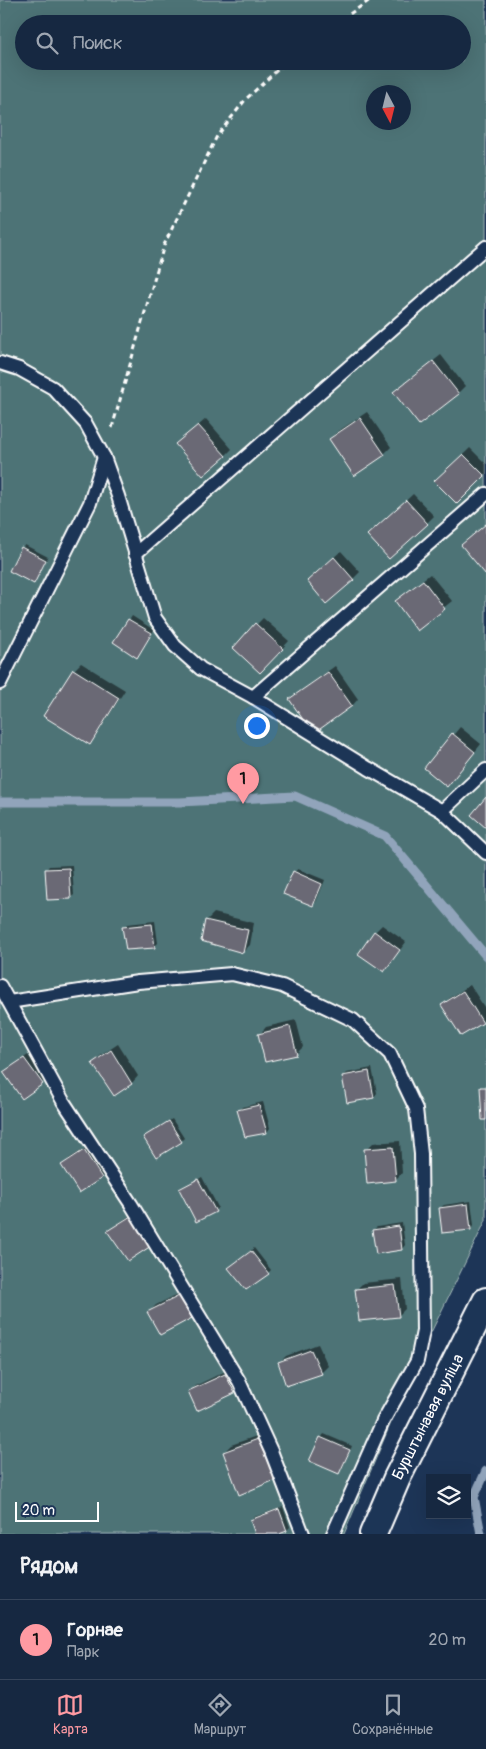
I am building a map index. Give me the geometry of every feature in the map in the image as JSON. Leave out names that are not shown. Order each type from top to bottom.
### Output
[{"type":"street","name":"Бурштынавая вуліца","points":[[372,1534],[397,1478],[486,1301]]},
{"type":"lane","points":[[135,554],[486,247]]},
{"type":"lane","points":[[0,364],[19,369],[53,388],[86,424],[104,457],[155,618],[175,646],[202,669],[253,697],[442,811],[486,853]]},
{"type":"lane","points":[[0,683],[90,502],[104,457]]},
{"type":"lane","points":[[253,697],[486,494]]},
{"type":"lane","points":[[442,811],[486,770]]},
{"type":"lane","points":[[9,1002],[138,982],[232,974],[282,986],[353,1020],[390,1054],[416,1109],[420,1145],[422,1196],[423,1332],[417,1361],[383,1421],[333,1534]]},
{"type":"lane","points":[[0,986],[63,1101],[131,1204],[239,1381],[271,1451],[303,1534]]},
{"type":"path","points":[[348,15],[370,0]]},
{"type":"path","points":[[104,457],[164,245],[217,136],[246,98],[277,70]]},
{"type":"green space","points":[[0,0],[486,0],[486,1220],[417,1361],[344,1534],[0,1534]]},
{"type":"building","points":[[433,361],[459,394],[419,425],[393,392]]},
{"type":"building","points":[[360,418],[385,455],[354,476],[329,439]]},
{"type":"building","points":[[198,425],[226,456],[203,476],[175,444]]},
{"type":"building","points":[[463,454],[485,476],[457,504],[434,481]]},
{"type":"building","points":[[406,500],[428,524],[389,559],[367,535]]},
{"type":"building","points":[[486,524],[486,575],[461,545]]},
{"type":"building","points":[[21,547],[46,560],[34,584],[9,571]]},
{"type":"building","points":[[334,557],[354,580],[326,604],[307,581]]},
{"type":"building","points":[[423,580],[445,609],[417,631],[395,601]]},
{"type":"building","points":[[128,619],[152,633],[137,658],[113,642]]},
{"type":"building","points":[[255,623],[283,649],[260,673],[233,648]]},
{"type":"building","points":[[73,669],[119,698],[90,745],[43,716]]},
{"type":"building","points":[[328,672],[352,706],[313,734],[289,699]]},
{"type":"building","points":[[452,733],[475,752],[447,787],[424,768]]},
{"type":"building","points":[[486,797],[486,828],[471,815]]},
{"type":"building","points":[[69,868],[71,899],[47,900],[45,869]]},
{"type":"building","points":[[293,871],[322,884],[313,906],[283,894]]},
{"type":"building","points":[[205,920],[248,930],[243,953],[201,941]]},
{"type":"building","points":[[152,924],[155,948],[126,950],[122,927]]},
{"type":"building","points":[[374,931],[400,950],[384,972],[358,954]]},
{"type":"building","points":[[463,991],[483,1023],[461,1036],[441,1005]]},
{"type":"building","points":[[290,1026],[297,1055],[265,1062],[258,1034]]},
{"type":"building","points":[[111,1050],[132,1084],[114,1096],[92,1063]]},
{"type":"building","points":[[24,1058],[43,1084],[22,1099],[3,1072]]},
{"type":"building","points":[[369,1071],[374,1098],[347,1103],[342,1076]]},
{"type":"building","points":[[480,1087],[486,1087],[486,1120],[482,1120]]},
{"type":"building","points":[[259,1105],[267,1133],[245,1137],[237,1110]]},
{"type":"building","points":[[169,1121],[182,1142],[156,1158],[143,1137]]},
{"type":"building","points":[[393,1147],[396,1181],[367,1184],[364,1149]]},
{"type":"building","points":[[84,1150],[102,1178],[79,1193],[61,1165]]},
{"type":"building","points":[[198,1179],[216,1212],[196,1222],[179,1189]]},
{"type":"building","points":[[468,1204],[471,1230],[442,1233],[439,1208]]},
{"type":"building","points":[[131,1216],[151,1246],[128,1261],[107,1231]]},
{"type":"building","points":[[399,1226],[402,1250],[376,1254],[372,1230]]},
{"type":"building","points":[[251,1251],[269,1274],[246,1290],[228,1268]]},
{"type":"building","points":[[395,1285],[399,1317],[359,1321],[355,1289]]},
{"type":"building","points":[[179,1296],[192,1318],[160,1335],[147,1312]]},
{"type":"building","points":[[311,1350],[322,1374],[286,1386],[278,1362]]},
{"type":"building","points":[[225,1374],[235,1393],[197,1411],[188,1391]]},
{"type":"building","points":[[320,1437],[350,1450],[339,1474],[309,1461]]},
{"type":"building","points":[[258,1439],[275,1480],[239,1495],[223,1452]]},
{"type":"building","points":[[279,1509],[287,1531],[279,1534],[255,1534],[250,1520]]},
{"type":"waterway","points":[[0,802],[180,802],[295,796],[385,836],[486,956]]},
{"type":"waterway","points":[[481,1534],[474,1497],[486,1471]]},
{"type":"place","name":"Горнае","points":[[243,804]]}]
